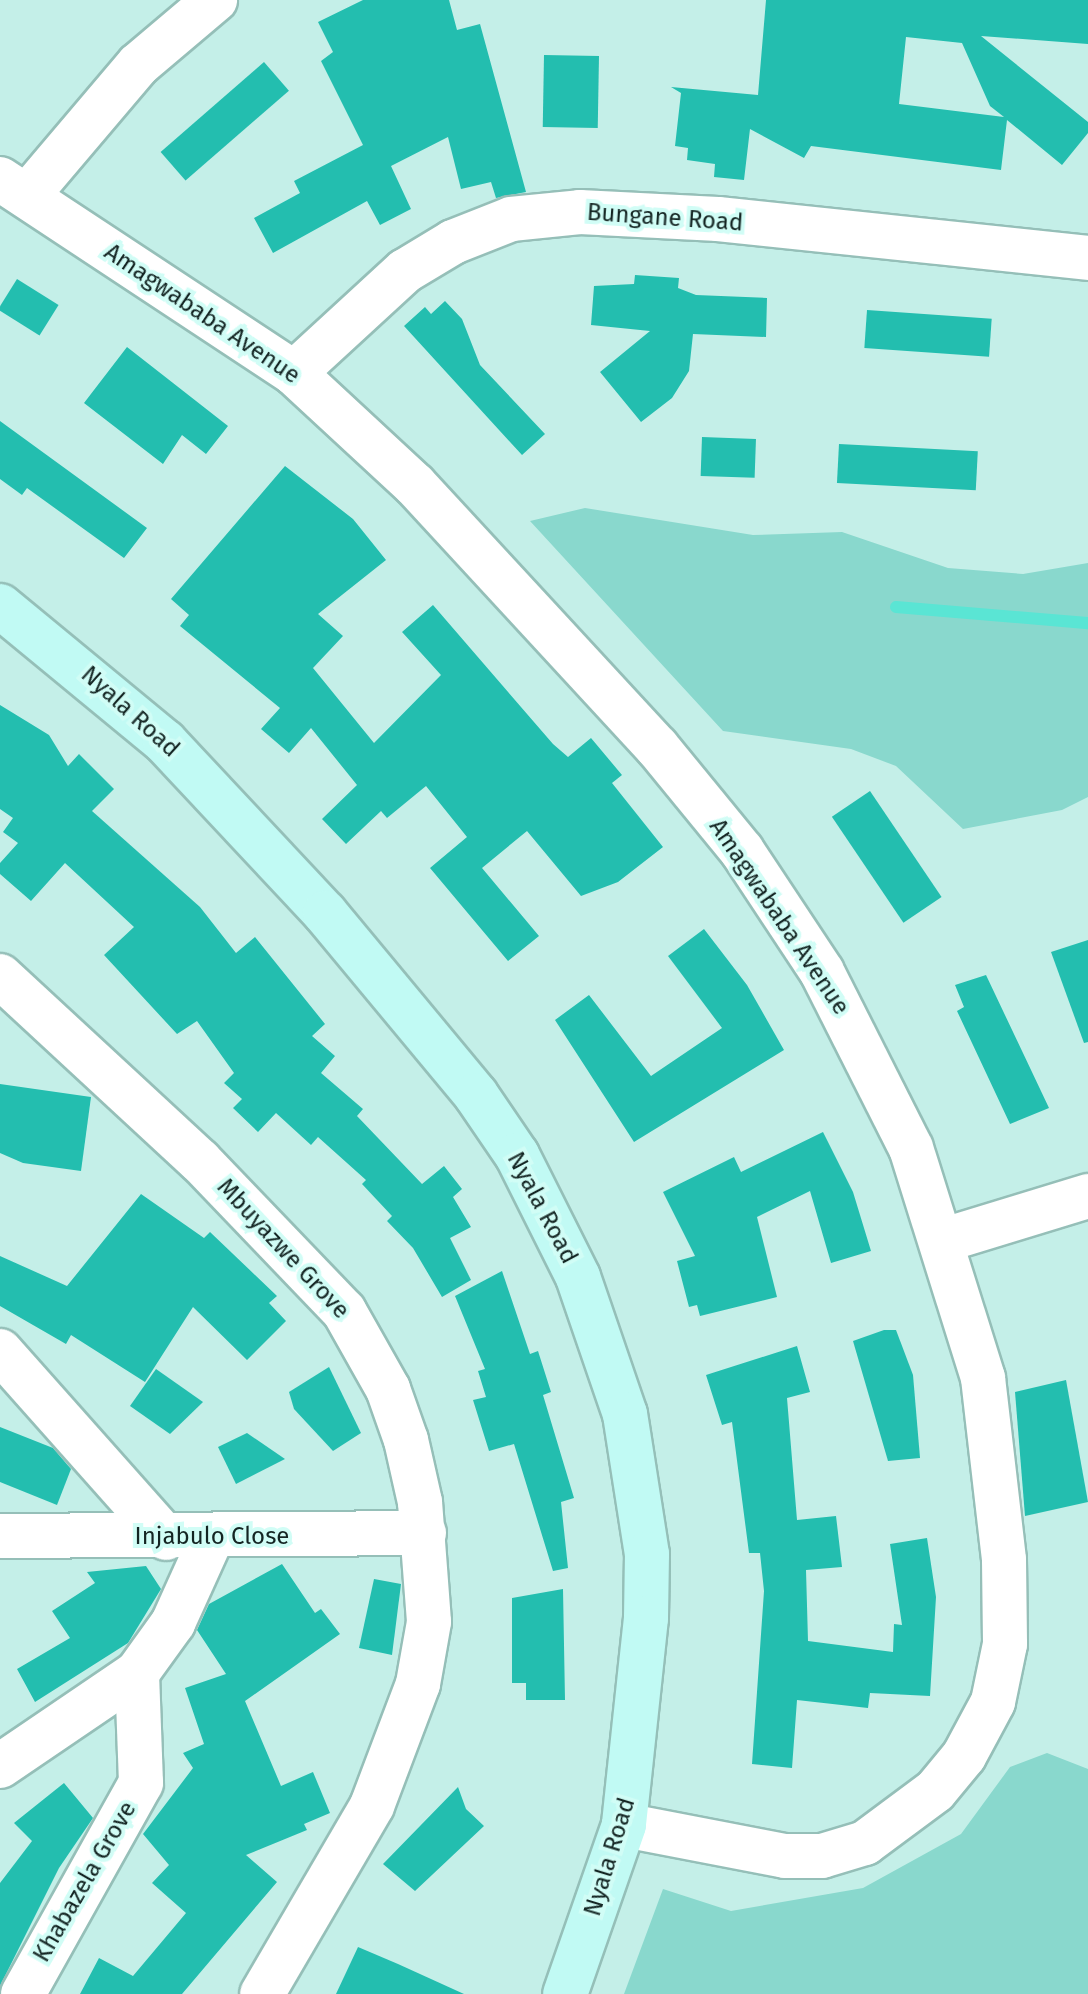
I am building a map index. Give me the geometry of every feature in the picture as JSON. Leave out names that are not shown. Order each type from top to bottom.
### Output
[{"type":"street","points":[[14,187],[138,65],[215,0]]},
{"type":"street","name":"Amagwababa Avenue","points":[[14,187],[294,373],[415,485],[657,747],[742,851],[822,972],[877,1074],[944,1240],[983,1378],[1004,1560],[1005,1644],[982,1726],[935,1791],[901,1820],[865,1843],[822,1856],[736,1851],[624,1825]]},
{"type":"street","name":"Bungane Road","points":[[294,373],[405,271],[453,242],[511,219],[580,212],[718,219],[1088,258]]},
{"type":"street","name":"Nyala Road","points":[[0,606],[95,680],[247,824],[476,1095],[558,1232],[613,1371],[645,1540],[642,1704],[624,1825],[565,1994]]},
{"type":"street","name":"Mbuyazwe Grove","points":[[0,976],[200,1161],[344,1311],[388,1389],[424,1533],[429,1622],[400,1743],[344,1858],[262,1994]]},
{"type":"street","points":[[944,1240],[1088,1196]]},
{"type":"street","points":[[0,1351],[166,1538]]},
{"type":"street","name":"Injabulo Close","points":[[0,1536],[211,1539],[424,1533]]},
{"type":"street","points":[[0,1766],[137,1673],[173,1623],[211,1539]]},
{"type":"street","name":"Khabazela Grove","points":[[23,1994],[141,1783],[137,1673]]},
{"type":"shaded area","points":[[585,508],[753,535],[842,532],[948,568],[1023,574],[1088,563],[1088,797],[1062,810],[963,829],[896,766],[851,749],[723,731],[530,521]]},
{"type":"shaded area","points":[[1047,1753],[1088,1769],[1088,1994],[624,1994],[663,1889],[731,1911],[863,1888],[961,1834],[1010,1767]]},
{"type":"building","points":[[363,0],[449,0],[457,30],[480,24],[526,192],[496,198],[491,182],[461,189],[448,137],[391,166],[411,209],[380,225],[367,201],[273,253],[254,218],[300,193],[294,181],[363,145],[321,61],[333,52],[318,22]]},
{"type":"building","points":[[766,0],[1088,0],[1088,44],[981,36],[1088,122],[1088,133],[1062,165],[1007,120],[1001,170],[811,146],[804,158],[750,129],[744,180],[714,177],[715,164],[687,160],[688,148],[675,146],[681,93],[671,87],[758,95]],"holes":[[[906,37],[962,43],[990,106],[1004,117],[899,104]]]},
{"type":"building","points":[[544,55],[599,56],[598,128],[543,127]]},
{"type":"building","points":[[264,62],[289,91],[186,181],[161,152]]},
{"type":"building","points":[[635,275],[679,278],[678,288],[696,295],[767,298],[766,337],[693,334],[689,371],[672,398],[641,422],[600,372],[650,331],[591,325],[594,286],[634,284]]},
{"type":"building","points":[[17,279],[59,305],[39,335],[0,311]]},
{"type":"building","points":[[445,301],[462,319],[480,365],[545,434],[522,455],[404,326],[425,307],[431,314]]},
{"type":"building","points":[[867,310],[992,319],[989,357],[864,348]]},
{"type":"building","points":[[127,347],[228,426],[206,454],[182,435],[163,464],[84,403]]},
{"type":"building","points":[[0,421],[147,528],[124,558],[27,488],[22,495],[0,479]]},
{"type":"building","points":[[702,437],[756,439],[755,478],[701,476]]},
{"type":"building","points":[[839,444],[978,451],[976,490],[837,483]]},
{"type":"building","points":[[285,466],[353,519],[386,560],[318,614],[343,636],[313,668],[374,743],[441,675],[402,632],[433,605],[553,744],[568,757],[591,738],[622,775],[612,783],[663,847],[618,882],[581,896],[527,831],[482,868],[539,936],[508,961],[430,868],[467,837],[426,786],[387,818],[381,811],[346,844],[322,819],[357,785],[311,728],[289,753],[261,729],[280,708],[180,626],[189,615],[171,599]]},
{"type":"building","points":[[0,705],[49,735],[68,766],[79,754],[114,789],[92,811],[200,907],[236,953],[255,937],[325,1024],[312,1036],[335,1056],[321,1073],[363,1109],[357,1116],[422,1184],[444,1166],[462,1189],[453,1197],[471,1227],[450,1238],[471,1280],[442,1297],[413,1248],[387,1221],[392,1216],[362,1184],[366,1180],[318,1137],[311,1145],[276,1113],[258,1132],[233,1108],[242,1099],[224,1083],[234,1073],[197,1021],[177,1034],[104,955],[134,927],[65,863],[31,901],[0,874],[0,863],[18,843],[3,832],[13,818],[0,809]]},
{"type":"building","points":[[870,791],[942,897],[903,923],[832,817]]},
{"type":"building","points":[[704,929],[747,985],[784,1050],[634,1142],[555,1020],[589,995],[651,1076],[722,1028],[668,956]]},
{"type":"building","points":[[1088,940],[1088,1042],[1084,1043],[1051,952]]},
{"type":"building","points":[[986,975],[1049,1108],[1010,1124],[957,1011],[964,1007],[955,985]]},
{"type":"building","points":[[0,1084],[91,1097],[81,1171],[23,1163],[0,1153]]},
{"type":"building","points":[[823,1132],[853,1192],[871,1251],[831,1263],[810,1191],[757,1217],[777,1297],[700,1316],[697,1305],[689,1307],[677,1261],[695,1256],[663,1192],[734,1157],[741,1172]]},
{"type":"building","points":[[141,1194],[204,1238],[210,1232],[277,1296],[269,1303],[286,1321],[247,1360],[193,1307],[145,1382],[71,1335],[66,1344],[0,1306],[0,1256],[67,1286]]},
{"type":"building","points":[[502,1271],[530,1354],[538,1351],[551,1392],[543,1395],[574,1498],[561,1502],[568,1568],[553,1571],[514,1444],[489,1451],[473,1400],[486,1397],[478,1371],[485,1369],[455,1296]]},
{"type":"building","points":[[884,1330],[896,1330],[913,1375],[920,1458],[888,1461],[853,1341]]},
{"type":"building","points":[[797,1346],[810,1392],[787,1398],[797,1520],[836,1516],[842,1567],[806,1570],[808,1641],[893,1652],[894,1624],[902,1625],[890,1544],[927,1538],[936,1597],[930,1696],[870,1693],[868,1708],[797,1700],[792,1768],[752,1764],[764,1591],[760,1553],[749,1553],[732,1422],[722,1425],[706,1375]]},
{"type":"building","points":[[329,1367],[361,1433],[333,1451],[294,1409],[289,1392]]},
{"type":"building","points":[[156,1369],[203,1402],[170,1434],[130,1406]]},
{"type":"building","points":[[1066,1380],[1088,1502],[1025,1516],[1015,1392]]},
{"type":"building","points":[[0,1427],[53,1448],[71,1469],[57,1505],[0,1482]]},
{"type":"building","points":[[247,1433],[285,1459],[236,1484],[218,1447]]},
{"type":"building","points":[[282,1564],[315,1613],[321,1609],[340,1634],[245,1701],[281,1786],[313,1772],[330,1813],[304,1824],[307,1830],[246,1855],[277,1882],[182,1994],[80,1994],[99,1958],[133,1976],[186,1913],[152,1883],[169,1865],[143,1834],[193,1768],[183,1753],[204,1744],[185,1688],[226,1674],[197,1630],[209,1604]]},
{"type":"building","points":[[146,1566],[161,1589],[128,1643],[35,1702],[17,1669],[70,1638],[52,1611],[95,1583],[87,1572]]},
{"type":"building","points":[[374,1579],[401,1584],[392,1655],[359,1648]]},
{"type":"building","points":[[563,1589],[565,1700],[526,1700],[526,1683],[512,1683],[512,1598]]},
{"type":"building","points":[[64,1783],[93,1818],[59,1868],[0,1986],[0,1883],[32,1841],[14,1823]]},
{"type":"building","points":[[458,1787],[466,1809],[484,1826],[415,1891],[383,1864]]},
{"type":"building","points":[[358,1947],[398,1964],[464,1994],[336,1994]]},
{"type":"waterway","points":[[896,607],[1088,623]]}]
